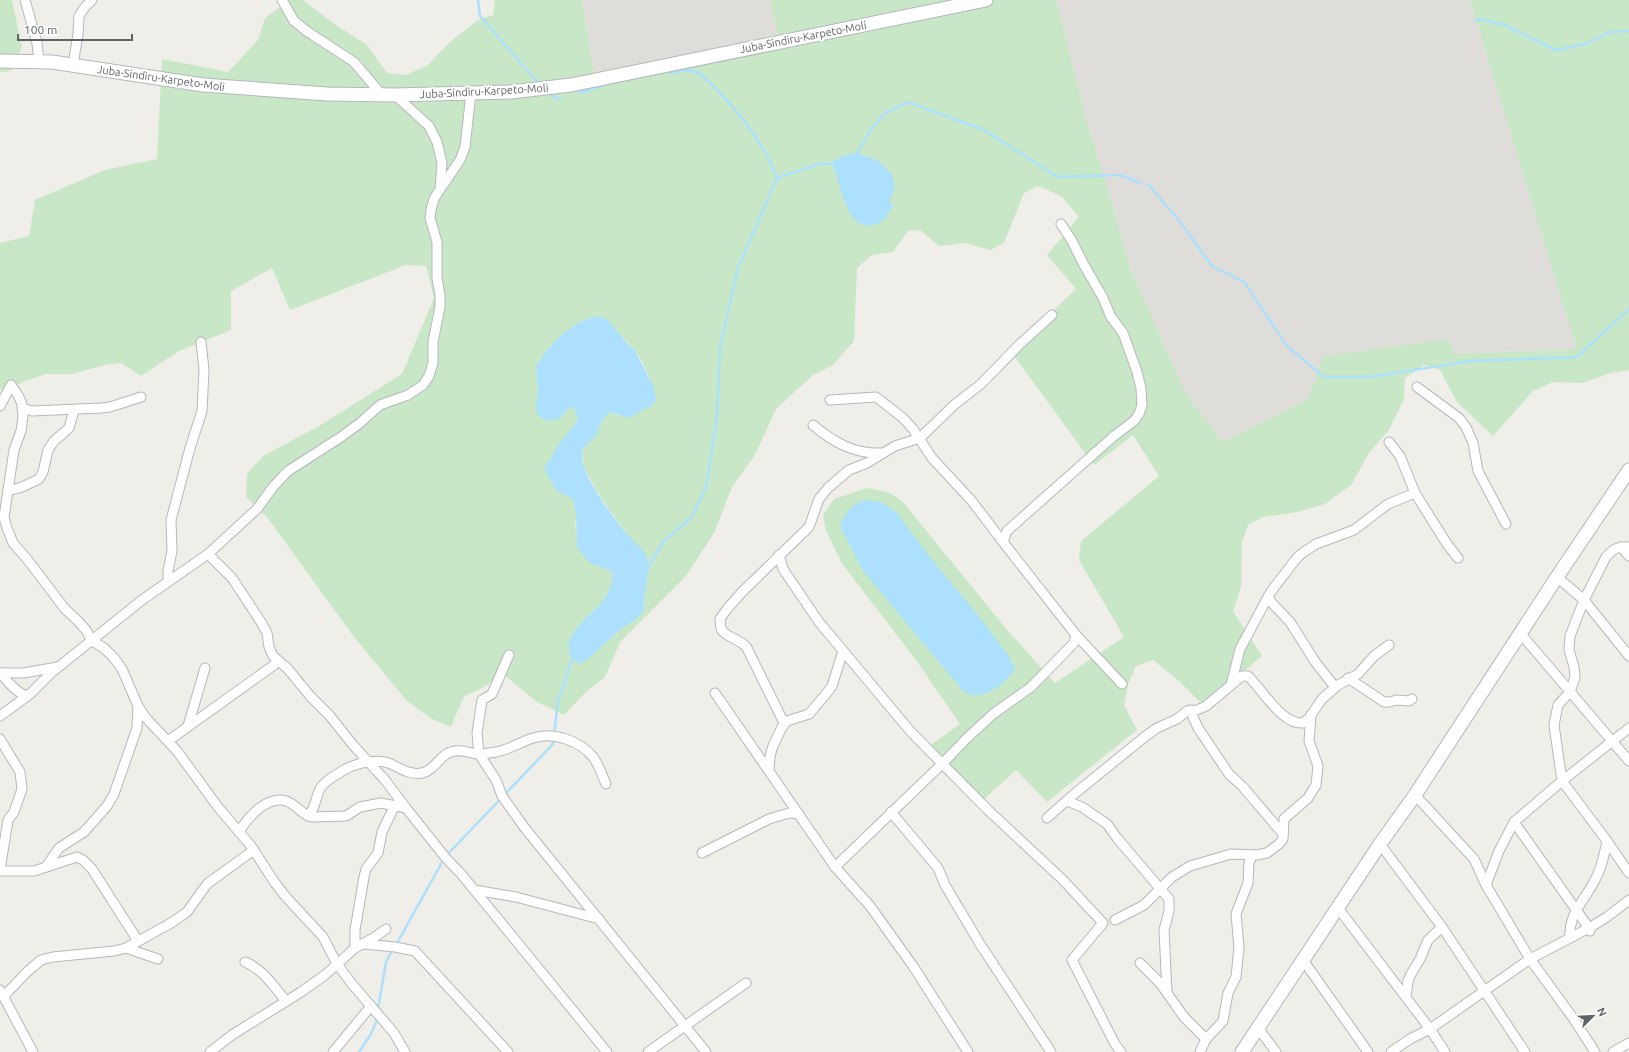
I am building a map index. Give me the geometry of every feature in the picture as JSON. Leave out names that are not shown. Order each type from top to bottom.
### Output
[{"type":"main road","name":"Juba-Sindiru-Karpeto-Moli","points":[[0,61],[52,62],[203,85],[327,94],[395,95],[511,92],[571,85],[986,0]]},
{"type":"main road","points":[[1242,1052],[1380,844],[1415,795],[1557,577],[1629,470]]},
{"type":"street","points":[[25,0],[37,43],[39,62]]},
{"type":"street","points":[[73,65],[79,16],[92,0]]},
{"type":"street","points":[[282,0],[294,21],[354,62],[381,94]]},
{"type":"street","points":[[0,716],[168,580],[208,554],[257,510],[288,471],[341,437],[360,423],[380,405],[408,395],[423,385],[429,376],[433,363],[433,342],[440,307],[440,295],[437,278],[437,242],[430,218],[431,210],[434,199],[460,160],[465,147],[471,93]]},
{"type":"street","points":[[395,95],[429,126],[433,132],[440,151],[442,163],[440,189]]},
{"type":"street","points":[[1003,542],[1007,531],[1114,436],[1134,421],[1139,414],[1142,405],[1141,388],[1137,372],[1122,333],[1111,317],[1102,296],[1084,266],[1072,241],[1060,224]]},
{"type":"street","points":[[784,723],[747,648],[743,643],[723,632],[720,619],[779,555],[809,527],[819,499],[828,488],[845,473],[867,463],[882,453],[902,443],[920,438],[954,404],[981,384],[1052,314]]},
{"type":"street","points":[[168,580],[172,551],[171,520],[190,448],[202,411],[204,370],[201,342]]},
{"type":"street","points":[[0,406],[11,386],[18,395],[22,408],[21,431],[14,450],[4,517],[6,528],[13,543],[65,609],[81,625],[92,641],[104,648],[122,669],[138,706],[146,718],[168,741],[218,807],[254,850],[274,883],[323,937],[337,964],[394,1033],[405,1052]]},
{"type":"street","points":[[1417,387],[1459,418],[1466,428],[1473,443],[1478,471],[1506,524]]},
{"type":"street","points":[[22,408],[32,410],[74,410],[110,407],[141,397]]},
{"type":"street","points":[[830,400],[876,397],[903,418],[920,438],[932,458],[971,500],[1076,635],[1122,684]]},
{"type":"street","points":[[8,491],[40,479],[48,450],[54,441],[69,428],[74,410]]},
{"type":"street","points":[[813,425],[826,437],[849,449],[871,454],[882,453]]},
{"type":"street","points":[[1389,442],[1400,456],[1416,493],[1446,544],[1458,558]]},
{"type":"street","points":[[1231,685],[1240,649],[1268,597],[1301,554],[1316,544],[1354,530],[1388,504],[1416,493]]},
{"type":"street","points":[[1629,556],[1625,547],[1614,549],[1606,557],[1584,600],[1570,636],[1568,650],[1574,667],[1574,677],[1570,692],[1558,706],[1554,725],[1562,781],[1629,873]]},
{"type":"street","points":[[208,554],[232,578],[261,622],[267,633],[269,646],[273,656],[288,669],[310,696],[330,716],[353,745],[385,780],[406,808],[607,1052]]},
{"type":"street","points":[[779,555],[783,569],[819,622],[911,732],[988,810],[1062,879],[1103,923],[1072,960],[1115,1044],[1121,1052]]},
{"type":"street","points":[[1557,577],[1584,600],[1629,656]]},
{"type":"street","points":[[1268,597],[1290,622],[1316,663],[1335,687]]},
{"type":"street","points":[[1521,634],[1629,760]]},
{"type":"street","points":[[835,867],[942,764],[966,738],[993,714],[1031,687],[1046,673],[1074,643],[1076,635]]},
{"type":"street","points":[[1295,722],[1299,723],[1306,721],[1322,699],[1335,687],[1348,678],[1358,674],[1374,656],[1389,645]]},
{"type":"street","points":[[769,770],[770,756],[773,746],[784,723],[809,714],[826,694],[832,686],[843,651]]},
{"type":"street","points":[[509,655],[492,694],[484,697],[482,700],[477,733],[479,754],[496,780],[502,796],[524,827],[706,1052]]},
{"type":"street","points":[[168,741],[274,665]]},
{"type":"street","points":[[0,673],[23,673],[59,667]]},
{"type":"street","points":[[188,726],[206,668]]},
{"type":"street","points":[[0,673],[10,685],[18,692],[26,696]]},
{"type":"street","points":[[1047,818],[1147,735],[1157,728],[1177,719],[1182,713],[1190,710],[1197,710],[1206,706],[1242,676],[1248,676],[1283,715],[1295,722],[1302,729],[1309,741],[1318,766],[1316,785],[1308,798],[1284,819],[1283,839],[1279,844],[1261,854],[1231,854],[1190,866],[1172,877],[1144,905],[1115,920]]},
{"type":"street","points":[[1348,678],[1384,702],[1397,700],[1409,701],[1412,699]]},
{"type":"street","points":[[715,692],[835,867],[870,906],[913,966],[968,1052]]},
{"type":"street","points":[[46,867],[59,848],[84,832],[107,806],[114,794],[137,728],[138,706]]},
{"type":"street","points":[[1190,710],[1198,728],[1229,774],[1243,787],[1283,834]]},
{"type":"street","points":[[1309,741],[1311,715]]},
{"type":"street","points":[[1486,885],[1499,851],[1514,822],[1562,781],[1629,728]]},
{"type":"street","points":[[308,816],[315,805],[322,786],[344,770],[354,766],[369,762],[389,763],[408,772],[423,773],[429,770],[448,753],[459,751],[479,754],[497,752],[533,738],[554,736],[564,738],[581,747],[593,757],[606,784]]},
{"type":"street","points":[[0,739],[20,772],[22,789],[14,812],[8,820],[0,870],[34,871],[77,857],[83,860],[92,869],[138,941]]},
{"type":"street","points":[[1415,795],[1474,859],[1486,885],[1530,959],[1573,1018],[1595,1052]]},
{"type":"street","points":[[239,832],[251,814],[262,806],[275,801],[285,801],[308,816],[342,817],[360,807],[380,803],[406,808]]},
{"type":"street","points":[[1067,801],[1082,807],[1107,824],[1160,889],[1167,895],[1170,903],[1164,930],[1167,993]]},
{"type":"street","points":[[354,948],[355,930],[366,869],[378,853],[382,832],[395,805]]},
{"type":"street","points":[[891,812],[938,868],[945,885],[980,944],[1051,1052]]},
{"type":"street","points":[[702,853],[769,819],[789,813],[799,814]]},
{"type":"street","points":[[1514,822],[1590,930]]},
{"type":"street","points":[[1570,938],[1571,924],[1576,909],[1595,880],[1601,867],[1607,841]]},
{"type":"street","points":[[1380,844],[1442,927],[1483,991],[1525,1052]]},
{"type":"street","points":[[30,1051],[2,993],[41,960],[53,956],[114,951],[126,948],[171,923],[187,912],[207,884],[254,850]]},
{"type":"street","points":[[1200,1052],[1206,1039],[1223,1021],[1228,993],[1236,977],[1239,947],[1236,914],[1248,883],[1249,863],[1252,855]]},
{"type":"street","points":[[475,890],[516,897],[599,919]]},
{"type":"street","points":[[1391,1052],[1410,1039],[1430,1029],[1530,959],[1570,938],[1590,930],[1629,900]]},
{"type":"street","points":[[1338,908],[1430,1029],[1445,1052]]},
{"type":"street","points":[[1406,997],[1408,981],[1428,940],[1442,927]]},
{"type":"street","points":[[217,1050],[232,1035],[325,975],[354,948],[364,944],[386,929]]},
{"type":"street","points":[[364,944],[415,951],[508,1052]]},
{"type":"street","points":[[126,948],[158,959]]},
{"type":"street","points":[[1303,960],[1368,1052]]},
{"type":"street","points":[[245,962],[254,966],[260,971],[286,1001]]},
{"type":"street","points":[[1140,963],[1160,984],[1184,1017],[1206,1039]]},
{"type":"street","points":[[648,1052],[746,983]]},
{"type":"street","points":[[334,1052],[371,1006]]},
{"type":"street","points":[[1258,1028],[1276,1052]]},
{"type":"street","points":[[1613,1052],[1629,1043]]},
{"type":"shaded area","points":[[582,0],[770,0],[778,34],[594,74]]},
{"type":"shaded area","points":[[1056,0],[1470,0],[1578,349],[1454,354],[1450,339],[1308,399],[1223,442],[1185,392],[1129,264],[1086,119]]},
{"type":"green space","points":[[0,0],[12,0],[22,47],[11,71],[0,72]]},
{"type":"green space","points":[[290,0],[302,0],[367,45],[387,73],[406,75],[428,65],[451,41],[478,20],[493,15],[495,0],[582,0],[594,74],[778,34],[770,0],[1056,0],[1086,119],[1129,264],[1185,392],[1223,442],[1308,399],[1324,356],[1450,339],[1454,354],[1577,349],[1470,0],[1629,0],[1629,370],[1611,373],[1582,383],[1553,382],[1533,391],[1493,436],[1457,402],[1440,370],[1424,365],[1405,378],[1404,399],[1389,430],[1368,454],[1352,484],[1325,504],[1297,512],[1263,517],[1248,525],[1242,542],[1241,587],[1233,611],[1262,656],[1203,705],[1179,681],[1153,660],[1136,666],[1128,684],[1124,705],[1137,730],[1047,802],[1016,770],[982,801],[931,745],[960,724],[918,663],[841,562],[826,530],[823,515],[834,499],[867,488],[888,492],[902,501],[1008,631],[1055,683],[1124,637],[1079,560],[1081,541],[1159,476],[1133,435],[1094,465],[1011,352],[1076,289],[1047,255],[1079,217],[1061,196],[1038,186],[1024,193],[1004,243],[990,250],[965,243],[939,246],[920,230],[908,231],[893,252],[872,255],[857,268],[854,341],[833,365],[813,375],[776,409],[755,455],[732,487],[714,533],[686,576],[620,642],[605,677],[586,692],[564,715],[537,702],[504,675],[464,696],[451,727],[430,718],[406,700],[354,637],[267,517],[246,497],[247,474],[263,456],[319,426],[402,374],[434,298],[426,266],[406,265],[290,310],[272,268],[231,291],[231,330],[179,351],[141,376],[121,363],[104,365],[72,374],[46,374],[0,390],[0,243],[29,236],[35,200],[105,170],[157,159],[162,59],[228,72],[258,40],[265,18]],"holes":[[[866,155],[852,216],[832,162]],[[598,316],[626,340],[634,349],[648,374],[656,400],[620,416],[610,412],[602,420],[596,434],[585,445],[582,454],[584,467],[596,490],[628,535],[644,553],[648,569],[644,591],[644,611],[633,622],[623,627],[588,659],[577,628],[604,601],[612,586],[613,572],[603,568],[575,529],[576,515],[573,499],[557,491],[578,417],[574,408],[570,407],[559,419],[536,404],[538,392],[536,366],[548,349],[570,328]]]},
{"type":"water","points":[[857,153],[877,160],[891,173],[895,187],[890,199],[892,207],[885,219],[877,224],[866,225],[860,223],[851,215],[843,197],[832,162],[843,156]]},
{"type":"water","points":[[598,316],[608,320],[626,342],[635,350],[654,388],[656,400],[651,406],[628,418],[610,412],[601,423],[596,435],[584,448],[582,454],[583,463],[592,484],[607,508],[645,554],[648,574],[644,596],[644,611],[633,622],[623,627],[588,659],[580,664],[571,659],[568,644],[577,628],[605,598],[612,582],[613,572],[590,563],[577,548],[576,515],[573,499],[557,491],[544,469],[559,444],[576,423],[578,417],[574,408],[570,407],[559,419],[545,421],[536,412],[538,392],[536,366],[548,349],[570,328]]},
{"type":"water","points":[[863,500],[881,502],[896,512],[929,556],[981,619],[1010,658],[1015,669],[1003,683],[991,691],[979,695],[972,695],[964,692],[863,571],[840,526],[848,510]]},
{"type":"waterway","points":[[478,0],[480,16],[540,85]]},
{"type":"waterway","points":[[1476,19],[1502,24],[1556,50],[1586,44],[1610,32],[1629,31]]},
{"type":"waterway","points":[[646,571],[664,541],[691,518],[706,487],[717,418],[720,348],[738,268],[777,178],[766,154],[744,120],[727,100],[702,75],[693,71],[672,73],[666,71]]},
{"type":"waterway","points":[[579,93],[608,84]]},
{"type":"waterway","points":[[548,92],[557,99],[561,99]]},
{"type":"waterway","points":[[856,155],[872,128],[885,113],[908,102],[984,130],[1058,177],[1120,175],[1141,183]]},
{"type":"waterway","points":[[777,178],[819,164],[834,163]]},
{"type":"waterway","points":[[1148,184],[1181,223],[1212,266],[1244,282],[1287,346],[1324,377],[1369,377],[1471,361],[1577,357],[1629,309]]},
{"type":"waterway","points":[[396,945],[445,857],[553,744],[558,701],[573,657]]},
{"type":"waterway","points":[[378,1009],[386,962],[393,949]]},
{"type":"waterway","points":[[359,1052],[371,1034],[378,1018]]}]
